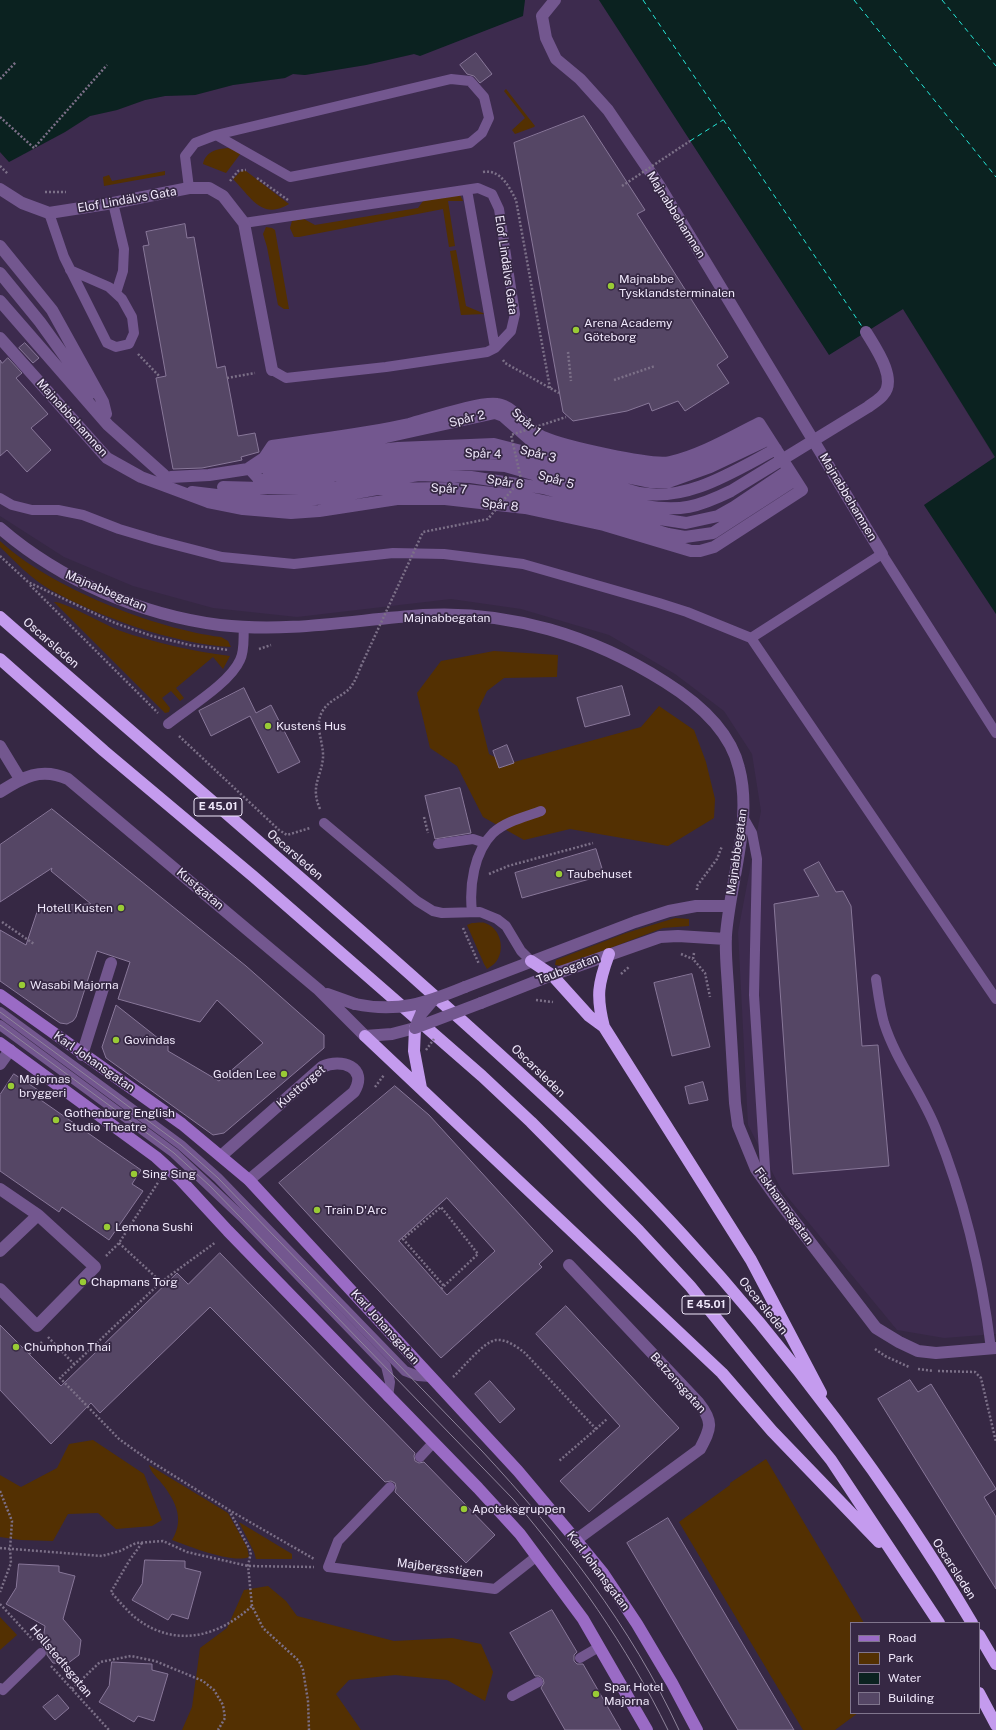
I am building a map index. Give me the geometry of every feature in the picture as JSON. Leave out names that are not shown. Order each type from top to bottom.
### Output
[{"type":"highway","name":"Oscarsleden","points":[[0,617],[498,1052],[628,1178],[717,1272],[834,1418],[888,1494],[971,1622]]},
{"type":"highway","name":"E 45.01","points":[[0,660],[104,751],[254,877],[482,1076],[639,1231],[694,1292],[831,1460],[938,1622]]},
{"type":"highway","points":[[609,954],[600,979],[598,990],[599,1010],[604,1027],[751,1260],[834,1418]]},
{"type":"highway","points":[[531,961],[552,975],[589,1016],[604,1027]]},
{"type":"highway","points":[[415,1028],[415,1062],[421,1088]]},
{"type":"highway","points":[[365,1036],[722,1373],[772,1431],[899,1561]]},
{"type":"highway","points":[[980,1638],[996,1664]]},
{"type":"highway","points":[[980,1696],[996,1725]]},
{"type":"street","name":"Majnabbehamnen","points":[[555,0],[542,16],[546,38],[556,59],[580,79],[608,110],[659,185],[815,440],[882,554]]},
{"type":"street","name":"Elof Lindälvs Gata","points":[[0,190],[22,203],[49,213],[113,203],[189,188],[209,188],[223,196],[244,223],[272,370]]},
{"type":"street","points":[[0,246],[52,310],[104,402],[107,420]]},
{"type":"street","name":"Majnabbehamnen","points":[[0,273],[40,322],[107,420]]},
{"type":"street","name":"Majnabbehamnen","points":[[0,301],[107,420],[167,476],[209,475],[249,468]]},
{"type":"street","name":"Majnabbehamnen","points":[[789,470],[815,440],[868,407],[884,394],[888,382],[884,363],[866,332]]},
{"type":"street","name":"Majnabbehamnen","points":[[0,338],[108,458],[141,477],[178,491]]},
{"type":"street","name":"Spår 2","points":[[249,468],[265,462],[276,455],[350,445],[495,413],[503,416],[536,445],[554,451],[644,471],[670,471],[767,436]]},
{"type":"street","points":[[767,436],[789,470]]},
{"type":"street","name":"Spår 4","points":[[249,468],[263,473],[401,457],[500,453],[639,493],[665,495],[690,490],[713,481],[767,436]]},
{"type":"street","name":"Spår 5","points":[[249,468],[259,479],[272,481],[414,466],[486,464],[505,466],[644,506],[663,509],[691,508],[711,501],[731,491],[789,470]]},
{"type":"street","name":"Spår 7","points":[[178,491],[267,500],[297,501],[334,497],[377,489],[449,488],[525,497],[591,512],[668,534],[685,537],[713,533],[789,470]]},
{"type":"street","name":"Spår 8","points":[[178,491],[208,502],[243,509],[291,513],[397,499],[445,499],[487,503],[525,508],[604,525],[676,547],[700,551],[714,547],[802,490],[789,470]]},
{"type":"street","name":"Majnabbegatan","points":[[0,528],[17,542],[59,571],[111,596],[170,615],[219,624],[260,629],[291,628],[426,615],[492,617],[540,626],[582,639],[618,655],[650,673],[679,691],[713,720],[732,750],[739,766],[743,799],[743,817],[729,906],[726,939]]},
{"type":"street","points":[[0,746],[20,779]]},
{"type":"street","name":"Kustgatan","points":[[0,792],[20,779],[41,774],[57,774],[68,779],[319,990],[365,1036]]},
{"type":"street","name":"Taubegatan","points":[[319,990],[355,1004],[376,1009],[415,1005],[433,1000],[635,922],[670,911],[696,906],[729,906]]},
{"type":"street","name":"Taubegatan","points":[[365,1036],[386,1034],[415,1028],[609,954],[660,938],[678,936],[726,939]]},
{"type":"street","name":"Fiskhamnsgatan","points":[[726,939],[737,1118],[745,1146],[756,1169],[876,1328],[899,1342],[918,1351],[936,1353],[994,1348]]},
{"type":"street","points":[[82,1055],[111,964]]},
{"type":"street","name":"Karl Johansgatan","points":[[0,995],[82,1055],[182,1124],[249,1180],[518,1472],[603,1573],[637,1624],[672,1683],[697,1730]]},
{"type":"street","name":"Taubegatan","points":[[415,1028],[421,1014],[433,1000]]},
{"type":"street","points":[[0,1064],[5,1047],[168,1167],[388,1397],[478,1488],[537,1556],[583,1619],[647,1730]]},
{"type":"street","name":"Kusttorget","points":[[221,1156],[322,1067],[331,1063],[339,1062],[348,1064],[354,1070],[358,1081],[354,1092],[249,1180]]},
{"type":"street","points":[[0,1189],[38,1215],[95,1267],[37,1326],[0,1289]]},
{"type":"street","points":[[0,1252],[38,1215]]},
{"type":"street","name":"Betzensgatan","points":[[569,1265],[698,1402],[707,1414],[710,1429],[700,1449],[576,1540]]},
{"type":"lane","points":[[189,188],[185,156],[195,143],[216,135],[451,79],[470,81],[484,97],[489,118],[482,133],[470,143],[290,177],[216,135]]},
{"type":"lane","name":"Elof Lindälvs Gata","points":[[244,223],[478,188],[492,194],[499,209],[515,314],[511,332],[495,348],[487,352],[386,367],[286,378],[272,370]]},
{"type":"lane","points":[[468,190],[495,348]]},
{"type":"lane","points":[[113,203],[124,249],[123,271],[116,293]]},
{"type":"lane","points":[[49,213],[70,270],[107,343],[116,347],[129,344],[134,333],[132,317],[122,299],[110,287],[70,270]]},
{"type":"lane","points":[[0,498],[12,505],[32,510],[58,510],[83,515],[148,538],[222,557],[294,564],[393,553],[429,554],[523,564],[659,602],[751,638],[996,999]]},
{"type":"lane","points":[[751,638],[882,554],[996,733]]},
{"type":"lane","points":[[168,724],[230,676],[240,660],[243,651],[244,626]]},
{"type":"lane","points":[[472,912],[470,899],[472,881],[485,842],[494,833],[506,825],[541,811]]},
{"type":"lane","points":[[743,817],[752,833],[757,859],[754,996],[766,1183]]},
{"type":"lane","name":"Taubegatan","points":[[324,823],[417,901],[433,911],[488,914],[506,926],[521,952],[531,961]]},
{"type":"lane","points":[[438,844],[473,840],[485,842]]},
{"type":"lane","points":[[876,978],[884,1023],[897,1053],[924,1100],[952,1173],[977,1270],[994,1348]]},
{"type":"lane","points":[[0,1012],[181,1145],[218,1178],[254,1214],[404,1371],[418,1376],[430,1377]]},
{"type":"lane","points":[[0,1025],[174,1153],[210,1186],[386,1366],[390,1382],[388,1397]]},
{"type":"lane","points":[[420,1457],[433,1443]]},
{"type":"lane","points":[[328,1568],[338,1541],[390,1487]]},
{"type":"lane","name":"Majbergsstigen","points":[[328,1568],[495,1589],[537,1556]]},
{"type":"lane","points":[[580,1658],[600,1647]]},
{"type":"lane","points":[[1,1692],[41,1653]]},
{"type":"lane","points":[[512,1696],[538,1682]]},
{"type":"path","points":[[0,79],[16,62]]},
{"type":"path","points":[[0,118],[34,148],[107,65]]},
{"type":"path","points":[[622,186],[690,141]]},
{"type":"path","points":[[223,196],[231,179],[238,171],[246,170],[284,199],[294,201]]},
{"type":"path","points":[[480,173],[487,172],[499,176],[507,183],[516,200],[550,388]]},
{"type":"path","points":[[129,344],[160,377]]},
{"type":"path","points":[[495,348],[505,363],[559,393]]},
{"type":"path","points":[[568,352],[571,381]]},
{"type":"path","points":[[614,380],[655,366]]},
{"type":"path","points":[[227,378],[272,370]]},
{"type":"path","points":[[324,823],[316,790],[316,779],[323,758],[319,721],[322,712],[328,704],[350,688],[423,532],[488,519],[521,479],[511,435],[566,417]]},
{"type":"path","points":[[0,556],[28,582],[115,623],[152,636],[218,650],[243,651],[277,645]]},
{"type":"path","points":[[372,636],[380,635]]},
{"type":"path","points":[[696,906],[697,886],[717,859],[723,840]]},
{"type":"path","points":[[472,881],[508,866],[593,843]]},
{"type":"path","points":[[456,913],[486,979]]},
{"type":"path","points":[[1,923],[34,944]]},
{"type":"path","points":[[695,937],[694,959],[705,973],[711,999]]},
{"type":"path","points":[[95,1267],[119,1242],[160,1180]]},
{"type":"path","points":[[441,1289],[478,1254],[441,1207],[403,1239],[444,1286]]},
{"type":"path","points":[[119,1242],[161,1282]]},
{"type":"path","points":[[216,1242],[161,1282],[60,1378],[119,1439],[147,1459],[229,1510],[328,1568]]},
{"type":"path","points":[[37,1326],[74,1364]]},
{"type":"path","points":[[29,1354],[48,1337]]},
{"type":"path","points":[[450,1380],[486,1345],[496,1340],[514,1344],[525,1353],[596,1429]]},
{"type":"path","points":[[874,1348],[885,1356],[910,1367]]},
{"type":"path","points":[[917,1369],[924,1371],[976,1372],[982,1378],[996,1442]]},
{"type":"path","points":[[559,1461],[606,1419]]},
{"type":"path","points":[[0,1491],[12,1521],[10,1549],[11,1563],[0,1592]]},
{"type":"path","points":[[229,1510],[251,1552],[248,1566],[252,1606],[263,1628],[298,1661],[303,1670],[308,1701],[309,1730]]},
{"type":"path","points":[[0,1548],[102,1556],[120,1551],[136,1543],[163,1541],[187,1552],[248,1566],[328,1568]]},
{"type":"path","points":[[142,1543],[129,1561],[111,1592],[137,1619],[159,1631],[175,1636],[198,1636],[218,1630],[238,1619],[252,1606]]},
{"type":"path","name":"Hellstedtsgatan","points":[[0,1604],[34,1640],[41,1653],[109,1730]]},
{"type":"path","points":[[72,1689],[100,1662],[131,1656],[156,1661],[203,1681],[214,1690],[223,1706],[225,1718],[218,1730]]},
{"type":"shaded area","points":[[525,0],[599,0],[829,354],[903,309],[995,458],[924,505],[996,614],[996,1334],[944,1338],[897,1330],[781,1189],[748,1125],[738,932],[761,811],[752,754],[724,711],[675,674],[609,635],[521,609],[451,599],[297,617],[213,608],[133,586],[64,557],[0,516],[0,152],[9,162],[65,132],[90,116],[117,110],[145,100],[165,96],[195,95],[233,85],[285,78],[293,74],[305,75],[366,65],[414,54],[420,55],[522,16]]},
{"type":"green space","points":[[506,89],[535,126],[534,127],[515,134],[512,130],[525,118],[504,91]]},
{"type":"green space","points":[[228,148],[241,153],[226,173],[203,164],[209,153]]},
{"type":"green space","points":[[242,170],[246,171],[289,204],[280,209],[271,210],[257,204],[233,179]]},
{"type":"green space","points":[[165,171],[165,175],[104,186],[103,177],[109,175],[112,181]]},
{"type":"green space","points":[[460,195],[463,201],[448,201],[455,246],[449,247],[443,209],[299,237],[294,237],[290,228],[292,221],[304,219],[315,225],[418,208],[426,197]]},
{"type":"green space","points":[[266,227],[275,230],[289,309],[284,309],[278,305],[267,247],[263,234]]},
{"type":"green space","points":[[456,250],[466,306],[485,314],[461,315],[450,251]]},
{"type":"green space","points":[[0,541],[21,558],[46,574],[104,603],[166,625],[221,637],[228,641],[231,647],[185,641],[161,635],[113,619],[90,609],[49,589],[35,580],[0,547]]},
{"type":"green space","points":[[54,602],[66,605],[118,630],[145,639],[202,652],[230,656],[223,669],[213,657],[176,688],[184,698],[180,701],[171,691],[162,698],[170,708],[169,712],[165,713]]},
{"type":"green space","points":[[494,651],[558,655],[557,677],[504,678],[487,691],[478,710],[489,754],[507,764],[641,727],[659,706],[694,730],[706,762],[715,799],[714,818],[668,846],[570,829],[524,840],[483,817],[457,766],[430,748],[417,693],[441,661]]},
{"type":"green space","points":[[675,918],[689,919],[689,926],[663,928],[563,966],[555,965],[556,960],[626,933]]},
{"type":"green space","points":[[472,923],[484,923],[490,926],[495,930],[500,940],[501,946],[498,958],[495,963],[487,969],[467,925]]},
{"type":"green space","points":[[93,1440],[144,1474],[162,1520],[152,1526],[116,1529],[98,1513],[68,1514],[53,1541],[21,1540],[0,1537],[0,1475],[21,1487],[57,1468],[69,1444]]},
{"type":"green space","points":[[766,1459],[863,1622],[850,1622],[850,1714],[857,1714],[835,1730],[803,1730],[679,1522],[730,1485],[730,1483]]},
{"type":"green space","points":[[149,1465],[228,1513],[247,1547],[249,1557],[242,1559],[222,1556],[199,1550],[172,1540],[178,1524],[176,1508],[169,1494],[150,1469]]},
{"type":"green space","points":[[239,1522],[292,1554],[292,1559],[256,1559]]},
{"type":"green space","points":[[268,1586],[286,1601],[297,1616],[394,1641],[452,1638],[481,1644],[493,1672],[485,1701],[447,1680],[395,1675],[349,1680],[336,1694],[361,1730],[182,1730],[192,1707],[200,1648],[227,1628],[244,1590]]},
{"type":"green space","points":[[0,1617],[17,1635],[0,1650]]},
{"type":"water","points":[[0,0],[525,0],[523,16],[420,56],[414,54],[366,65],[305,75],[293,74],[285,78],[233,85],[195,95],[165,96],[145,100],[117,110],[90,116],[65,132],[9,162],[0,152]]},
{"type":"water","points":[[599,0],[996,0],[996,614],[924,505],[995,457],[903,309],[829,355]]},
{"type":"building","points":[[476,53],[492,74],[480,83],[474,76],[467,74],[460,65]]},
{"type":"building","name":"Majnabbe Tysklandsterminalen","points":[[584,116],[645,210],[637,214],[728,357],[717,365],[729,383],[685,411],[678,401],[652,411],[649,403],[627,411],[573,421],[563,412],[514,143]]},
{"type":"building","points":[[185,224],[187,238],[194,237],[217,368],[225,366],[238,436],[255,433],[259,452],[241,457],[242,460],[202,468],[173,469],[156,378],[166,376],[143,246],[149,245],[146,232]]},
{"type":"building","points":[[25,343],[39,358],[33,363],[19,348]]},
{"type":"building","points":[[8,358],[22,373],[16,378],[48,414],[31,428],[51,450],[27,472],[7,450],[0,456],[0,360],[2,363]]},
{"type":"building","points":[[622,686],[630,715],[585,727],[577,698]]},
{"type":"building","name":"Kustens Hus","points":[[244,688],[256,713],[271,705],[300,762],[278,773],[250,716],[211,736],[199,711]]},
{"type":"building","points":[[507,745],[514,763],[499,768],[493,751]]},
{"type":"building","points":[[460,788],[471,833],[435,839],[425,796]]},
{"type":"building","points":[[52,809],[246,966],[324,1035],[324,1048],[224,1133],[213,1135],[106,1058],[102,1047],[116,1005],[168,1046],[168,1051],[219,1081],[263,1043],[217,1000],[200,1022],[118,999],[130,962],[97,951],[76,1017],[73,1021],[67,1024],[60,1023],[0,981],[0,930],[26,945],[39,906],[91,904],[51,871],[52,868],[0,902],[0,845]]},
{"type":"building","name":"Taubehuset","points":[[596,849],[604,875],[522,898],[515,873]]},
{"type":"building","points":[[819,862],[836,892],[843,891],[851,906],[862,1046],[878,1045],[889,1166],[793,1174],[774,904],[819,896],[804,870]]},
{"type":"building","points":[[692,974],[710,1047],[672,1056],[654,983]]},
{"type":"building","points":[[14,1074],[38,1090],[35,1096],[141,1170],[132,1184],[143,1191],[109,1240],[62,1207],[59,1212],[0,1171],[0,1095]]},
{"type":"building","points":[[703,1082],[708,1100],[689,1104],[685,1087]]},
{"type":"building","points":[[395,1086],[429,1115],[553,1251],[539,1264],[542,1267],[441,1358],[279,1183]],"holes":[[[447,1198],[495,1251],[447,1295],[399,1241]]]},
{"type":"building","points":[[220,1253],[415,1453],[415,1461],[419,1463],[424,1462],[495,1535],[466,1563],[395,1492],[395,1483],[391,1481],[385,1482],[210,1307],[100,1413],[91,1403],[51,1444],[0,1390],[0,1325],[61,1386],[177,1273],[188,1284]]},
{"type":"building","points":[[566,1306],[679,1428],[589,1512],[560,1481],[620,1426],[536,1334]]},
{"type":"building","points":[[910,1380],[918,1392],[931,1384],[996,1489],[984,1497],[996,1517],[996,1589],[878,1399]]},
{"type":"building","points":[[490,1381],[515,1409],[500,1423],[475,1394]]},
{"type":"building","points":[[668,1518],[794,1730],[738,1730],[627,1543]]},
{"type":"building","points":[[145,1560],[185,1561],[185,1568],[201,1572],[188,1619],[172,1614],[168,1620],[132,1600],[142,1584]]},
{"type":"building","points":[[19,1564],[59,1566],[59,1572],[75,1576],[63,1619],[81,1640],[79,1655],[67,1664],[53,1663],[47,1655],[47,1651],[42,1647],[45,1626],[6,1604],[16,1588]]},
{"type":"building","points":[[552,1610],[577,1652],[574,1655],[574,1661],[577,1664],[583,1664],[621,1730],[565,1730],[541,1688],[544,1683],[543,1679],[539,1676],[535,1676],[510,1633]]},
{"type":"building","points":[[112,1662],[152,1664],[152,1670],[168,1674],[154,1721],[138,1716],[134,1722],[99,1702],[109,1686]]},
{"type":"building","points":[[58,1695],[69,1708],[55,1720],[43,1707]]},
{"type":"ferry route","points":[[643,0],[863,328]]},
{"type":"ferry route","points":[[854,0],[996,177]]},
{"type":"ferry route","points":[[942,0],[996,66]]},
{"type":"ferry route","points":[[690,141],[723,120]]},
{"type":"tram line","points":[[0,1012],[181,1145],[218,1178],[482,1451],[539,1515],[592,1583],[639,1654],[679,1730]]},
{"type":"tram line","points":[[0,1025],[174,1153],[210,1186],[513,1499],[557,1553],[598,1610],[635,1668],[668,1730]]},
{"type":"place","name":"Majnabbe Tysklandsterminalen","points":[[611,286]]},
{"type":"place","name":"Arena Academy Göteborg","points":[[576,330]]},
{"type":"place","name":"Kustens Hus","points":[[268,726]]},
{"type":"place","name":"Taubehuset","points":[[559,874]]},
{"type":"place","name":"Hotell Kusten","points":[[121,908]]},
{"type":"place","name":"Wasabi Majorna","points":[[22,985]]},
{"type":"place","name":"Govindas","points":[[116,1040]]},
{"type":"place","name":"Golden Lee","points":[[284,1074]]},
{"type":"place","name":"Majornas bryggeri","points":[[11,1086]]},
{"type":"place","name":"Gothenburg English Studio Theatre","points":[[56,1120]]},
{"type":"place","name":"Sing Sing","points":[[134,1174]]},
{"type":"place","name":"Train D'Arc","points":[[317,1210]]},
{"type":"place","name":"Lemona Sushi","points":[[107,1227]]},
{"type":"place","name":"Chapmans Torg","points":[[83,1282]]},
{"type":"place","name":"Chumphon Thai","points":[[16,1347]]},
{"type":"place","name":"Apoteksgruppen","points":[[464,1509]]},
{"type":"place","name":"Spar Hotel Majorna","points":[[596,1694]]}]
